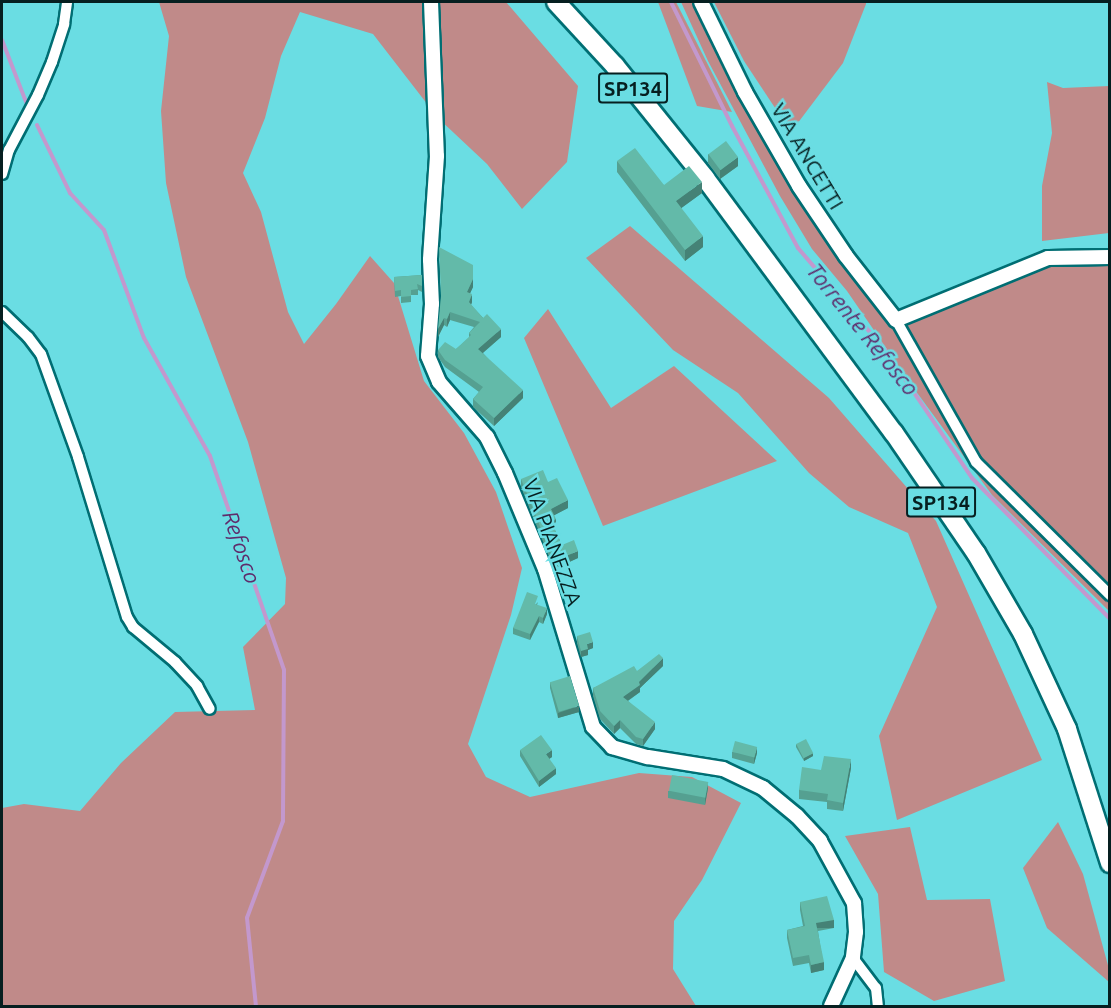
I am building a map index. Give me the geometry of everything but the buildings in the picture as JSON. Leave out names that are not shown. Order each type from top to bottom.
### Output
[{"type":"highway","name":"SP134","points":[[556,2],[615,66],[705,178],[894,433],[976,553],[1023,634],[1067,729],[1110,863]]},
{"type":"street","points":[[2,174],[9,150],[38,95],[52,62],[64,24],[67,2]]},
{"type":"street","name":"VIA PIANEZZA","points":[[431,2],[437,156],[430,260],[432,304],[428,356],[439,382],[487,437],[505,473],[545,569],[593,727],[612,747],[648,757],[723,769],[764,788],[797,816],[820,841],[854,903],[856,932],[853,958],[831,1006]]},
{"type":"street","name":"VIA ANCETTI","points":[[701,2],[746,92],[799,186],[846,256],[896,320],[976,462],[1110,595]]},
{"type":"street","points":[[896,320],[1048,258],[1110,257]]},
{"type":"street","points":[[2,312],[28,337],[45,364],[78,457],[127,617],[133,627],[189,678],[210,709]]},
{"type":"street","points":[[853,958],[876,988],[878,1006]]},
{"type":"shaded area","points":[[159,2],[506,2],[578,86],[567,162],[522,209],[487,164],[438,118],[373,34],[300,12],[281,56],[265,118],[243,173],[261,212],[288,312],[304,344],[370,256],[394,283],[424,381],[464,433],[496,492],[522,568],[511,615],[468,744],[486,777],[530,797],[639,773],[692,777],[741,803],[702,880],[674,921],[673,969],[696,1006],[2,1006],[2,808],[24,804],[80,811],[121,763],[175,712],[255,710],[243,647],[285,604],[286,578],[248,442],[186,277],[166,183],[161,111],[169,36]]},
{"type":"shaded area","points":[[658,2],[676,2],[732,112],[697,106]]},
{"type":"shaded area","points":[[681,2],[693,2],[728,72],[892,317],[1026,267],[1109,252],[1109,611],[992,495],[915,390],[847,291],[812,249],[780,196],[708,61]]},
{"type":"shaded area","points":[[714,2],[866,2],[866,4],[843,63],[791,132],[744,61]]},
{"type":"shaded area","points":[[1047,82],[1063,88],[1109,86],[1109,233],[1042,241],[1042,186],[1052,133]]},
{"type":"shaded area","points":[[630,226],[829,398],[936,521],[1042,760],[897,820],[879,736],[937,607],[908,533],[849,507],[809,473],[738,393],[673,350],[586,258]]},
{"type":"shaded area","points":[[548,309],[611,408],[674,366],[777,461],[603,526],[524,338]]},
{"type":"shaded area","points":[[1058,822],[1083,874],[1109,969],[1109,982],[1047,928],[1023,868]]},
{"type":"shaded area","points":[[910,827],[927,900],[990,899],[1005,981],[934,1001],[884,972],[878,894],[845,836]]},
{"type":"waterway","name":"Torrente Refosco","points":[[671,2],[732,126],[798,248],[885,350],[972,478],[1110,619]]},
{"type":"waterway","name":"Refosco","points":[[2,40],[28,107]]},
{"type":"waterway","name":"Refosco","points":[[37,125],[70,193],[104,230],[144,338],[210,456],[284,670],[283,821],[247,918],[256,1006]]}]
